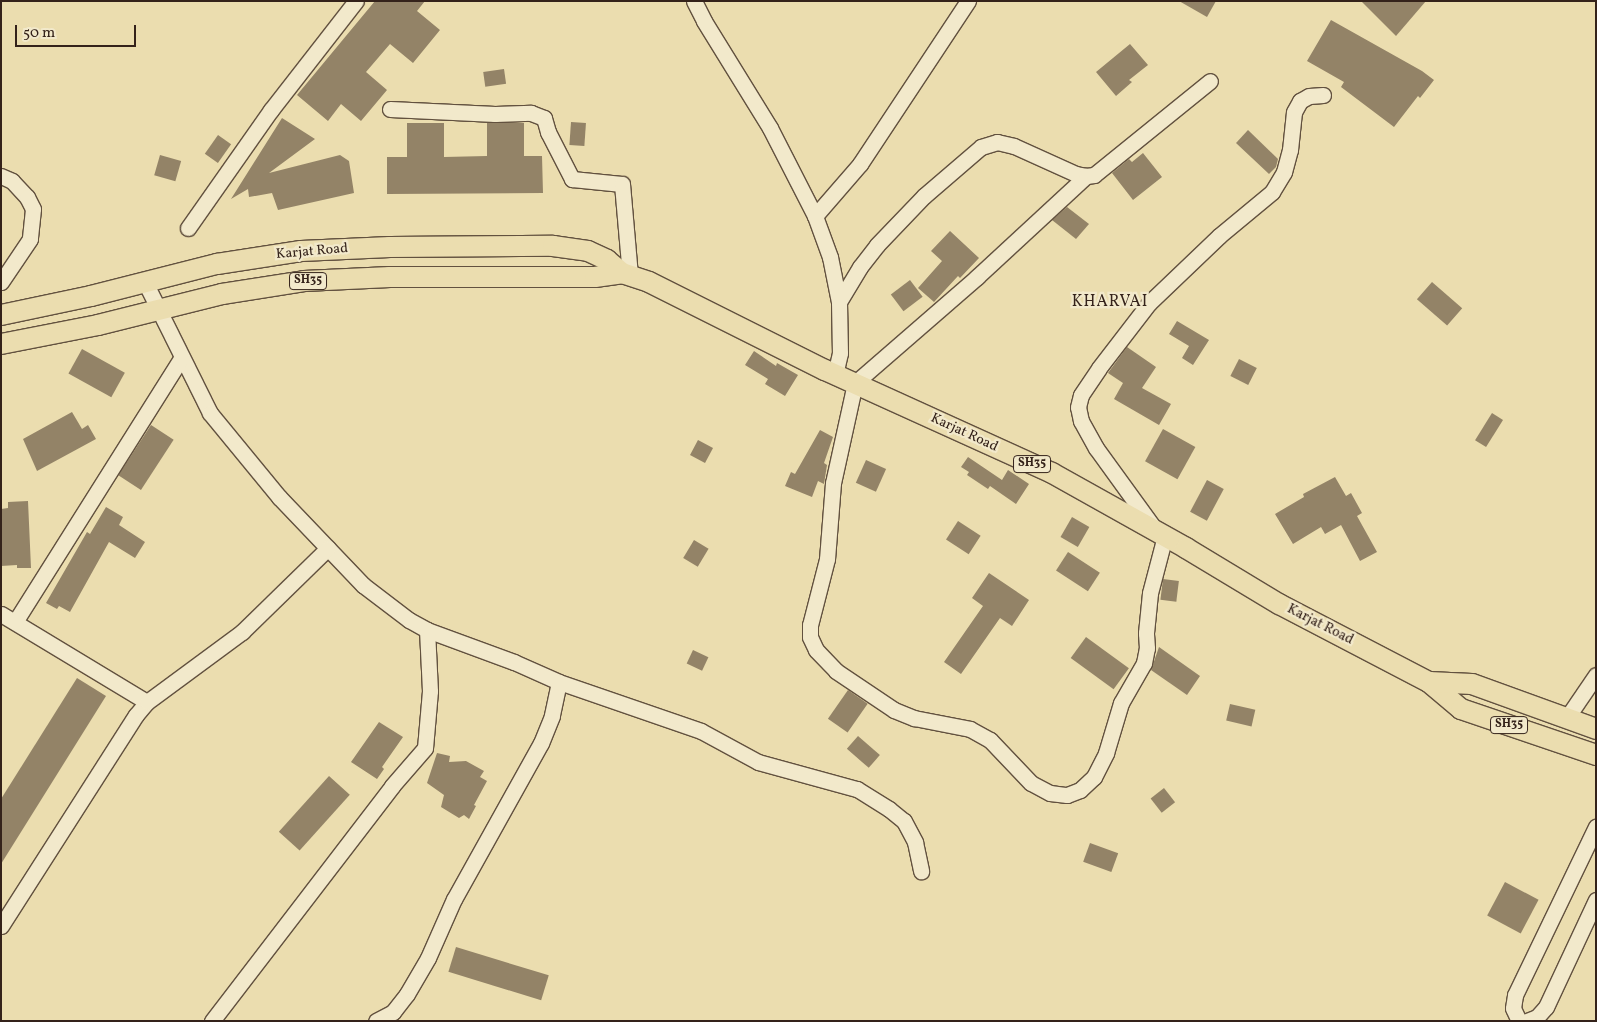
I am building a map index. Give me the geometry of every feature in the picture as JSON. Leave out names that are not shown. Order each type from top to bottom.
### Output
[{"type":"main road","name":"Karjat Road","points":[[1,315],[217,264],[301,251],[390,247],[553,246],[588,251],[607,260],[626,274],[649,282],[836,374],[1052,473],[1161,534],[1279,604],[1429,682],[1461,709],[1596,755]]},
{"type":"main road","name":"Karjat Road","points":[[1,344],[98,325],[222,294],[304,281],[390,277],[595,277],[626,274]]},
{"type":"main road","name":"Karjat Road","points":[[1429,682],[1472,684],[1596,729]]},
{"type":"street","points":[[188,228],[271,110],[356,1]]},
{"type":"street","points":[[694,1],[704,21],[770,128],[815,216],[830,257],[840,302],[840,352],[836,374]]},
{"type":"street","points":[[815,216],[860,164],[968,1]]},
{"type":"street","points":[[1210,81],[1102,170],[1086,176],[977,277],[855,383],[833,483],[827,559],[810,625],[810,637],[816,650],[836,671],[894,710],[914,718],[970,729],[990,740],[1031,783],[1050,793],[1067,795],[1080,790],[1094,776],[1106,753],[1121,703],[1144,664],[1148,648],[1146,633],[1150,593],[1161,534],[1096,448],[1081,421],[1078,407],[1081,395],[1099,368],[1149,303],[1219,236],[1272,192],[1286,165],[1290,150],[1294,112],[1305,98],[1323,95]]},
{"type":"street","points":[[390,109],[494,114],[531,113],[544,118],[548,132],[572,179],[622,184],[626,274]]},
{"type":"street","points":[[840,302],[860,266],[877,245],[924,196],[982,147],[997,142],[1014,146],[1076,174],[1086,176]]},
{"type":"street","points":[[1,176],[12,181],[27,197],[33,209],[30,239],[1,282]]},
{"type":"street","points":[[145,282],[210,413],[279,497],[363,585],[409,620],[427,630],[514,662],[559,682],[701,731],[758,762],[857,789],[904,821],[915,842],[921,871]]},
{"type":"street","points":[[15,622],[182,357]]},
{"type":"street","points":[[1,926],[136,715],[147,702],[242,632],[328,548]]},
{"type":"street","points":[[1,614],[147,702]]},
{"type":"street","points":[[212,1021],[392,786],[425,748],[430,691],[427,630]]},
{"type":"street","points":[[1566,719],[1596,675]]},
{"type":"street","points":[[376,1021],[393,1012],[407,994],[428,958],[458,891],[541,743],[552,716],[559,682]]},
{"type":"street","points":[[1519,1021],[1513,1008],[1515,995],[1596,827]]},
{"type":"street","points":[[1527,1021],[1537,1017],[1546,1007],[1596,900]]},
{"type":"building","points":[[375,1],[425,1],[417,11],[440,30],[413,63],[390,44],[366,72],[387,90],[361,121],[341,104],[328,121],[297,95]]},
{"type":"building","points":[[1179,1],[1216,1],[1207,17]]},
{"type":"building","points":[[1361,1],[1426,1],[1396,36]]},
{"type":"building","points":[[1331,20],[1422,71],[1434,80],[1420,98],[1418,96],[1394,127],[1341,87],[1344,82],[1307,61]]},
{"type":"building","points":[[1130,44],[1148,65],[1129,80],[1132,82],[1116,96],[1096,72]]},
{"type":"building","points":[[504,69],[506,84],[485,87],[483,72]]},
{"type":"building","points":[[282,118],[315,139],[269,173],[340,155],[349,161],[354,193],[278,210],[272,193],[249,197],[248,189],[231,199]]},
{"type":"building","points":[[571,122],[586,123],[584,146],[569,145]]},
{"type":"building","points":[[407,123],[444,123],[444,157],[487,156],[487,123],[524,123],[524,156],[542,156],[543,193],[387,194],[387,157],[407,157]]},
{"type":"building","points":[[1248,130],[1278,159],[1276,167],[1269,174],[1236,143]]},
{"type":"building","points":[[218,135],[231,144],[218,163],[205,154]]},
{"type":"building","points":[[1143,153],[1162,177],[1133,200],[1112,173],[1129,159],[1132,162]]},
{"type":"building","points":[[160,155],[181,161],[175,181],[154,175]]},
{"type":"building","points":[[1067,207],[1089,224],[1076,239],[1052,220]]},
{"type":"building","points":[[950,231],[979,258],[960,278],[958,276],[934,302],[918,288],[942,261],[931,251]]},
{"type":"building","points":[[910,280],[923,297],[903,311],[891,294]]},
{"type":"building","points":[[1432,282],[1462,308],[1447,326],[1417,299]]},
{"type":"building","points":[[1177,321],[1209,340],[1193,365],[1182,358],[1189,346],[1169,334]]},
{"type":"building","points":[[1127,347],[1156,367],[1142,388],[1171,404],[1159,425],[1114,399],[1123,383],[1108,373]]},
{"type":"building","points":[[82,349],[125,373],[111,397],[68,373]]},
{"type":"building","points":[[754,351],[776,366],[777,363],[798,375],[785,396],[765,384],[768,379],[745,365]]},
{"type":"building","points":[[1239,359],[1257,368],[1248,385],[1230,376]]},
{"type":"building","points":[[72,412],[82,429],[88,425],[96,439],[37,471],[23,439]]},
{"type":"building","points":[[1492,413],[1503,420],[1486,447],[1475,440]]},
{"type":"building","points":[[151,425],[174,440],[141,490],[118,475]]},
{"type":"building","points":[[1163,429],[1195,447],[1177,479],[1145,461]]},
{"type":"building","points":[[820,430],[833,437],[824,463],[827,465],[824,484],[818,481],[812,497],[785,486],[791,472],[795,474]]},
{"type":"building","points":[[698,440],[713,448],[705,463],[690,455]]},
{"type":"building","points":[[968,457],[1002,480],[1008,470],[1029,484],[1016,504],[990,486],[988,489],[967,475],[969,472],[961,467]]},
{"type":"building","points":[[866,460],[886,469],[876,492],[856,483]]},
{"type":"building","points":[[1335,477],[1346,496],[1351,493],[1362,513],[1357,516],[1377,552],[1360,561],[1341,525],[1325,534],[1321,527],[1293,544],[1275,514],[1304,497],[1303,494]]},
{"type":"building","points":[[1207,480],[1224,489],[1207,521],[1190,512]]},
{"type":"building","points":[[28,501],[31,568],[17,568],[17,565],[1,566],[1,509],[8,508],[8,502]]},
{"type":"building","points":[[106,507],[123,517],[119,525],[145,542],[135,558],[109,542],[70,612],[59,606],[57,609],[46,603],[87,532],[90,534]]},
{"type":"building","points":[[1072,517],[1089,527],[1078,547],[1060,537]]},
{"type":"building","points":[[958,521],[981,536],[969,554],[946,539]]},
{"type":"building","points":[[694,540],[709,549],[698,567],[683,558]]},
{"type":"building","points":[[1068,552],[1100,573],[1088,591],[1056,570]]},
{"type":"building","points":[[989,573],[1029,600],[1012,626],[1000,618],[961,674],[944,662],[983,606],[972,598]]},
{"type":"building","points":[[1163,579],[1179,581],[1176,602],[1160,600]]},
{"type":"building","points":[[1086,637],[1129,668],[1114,689],[1071,658]]},
{"type":"building","points":[[1159,647],[1200,676],[1187,695],[1151,670]]},
{"type":"building","points":[[693,650],[708,657],[702,671],[687,664]]},
{"type":"building","points":[[77,678],[106,696],[1,864],[1,799]]},
{"type":"building","points":[[848,690],[868,704],[848,732],[828,719]]},
{"type":"building","points":[[1230,704],[1255,710],[1252,726],[1226,721]]},
{"type":"building","points":[[379,722],[403,737],[382,767],[384,769],[377,779],[351,762]]},
{"type":"building","points":[[858,736],[880,755],[869,768],[847,749]]},
{"type":"building","points":[[437,753],[450,756],[449,762],[466,761],[484,771],[480,777],[487,781],[469,819],[464,815],[459,818],[441,807],[444,795],[427,783]]},
{"type":"building","points":[[329,776],[350,795],[300,850],[279,832]]},
{"type":"building","points":[[1164,788],[1175,802],[1162,813],[1151,798]]},
{"type":"building","points":[[1090,843],[1118,853],[1111,872],[1083,862]]},
{"type":"building","points":[[1505,882],[1539,900],[1521,933],[1487,916]]},
{"type":"building","points":[[456,947],[549,975],[541,1000],[448,972]]},
{"type":"district","name":"KHARVAI","points":[[1110,302]]}]
